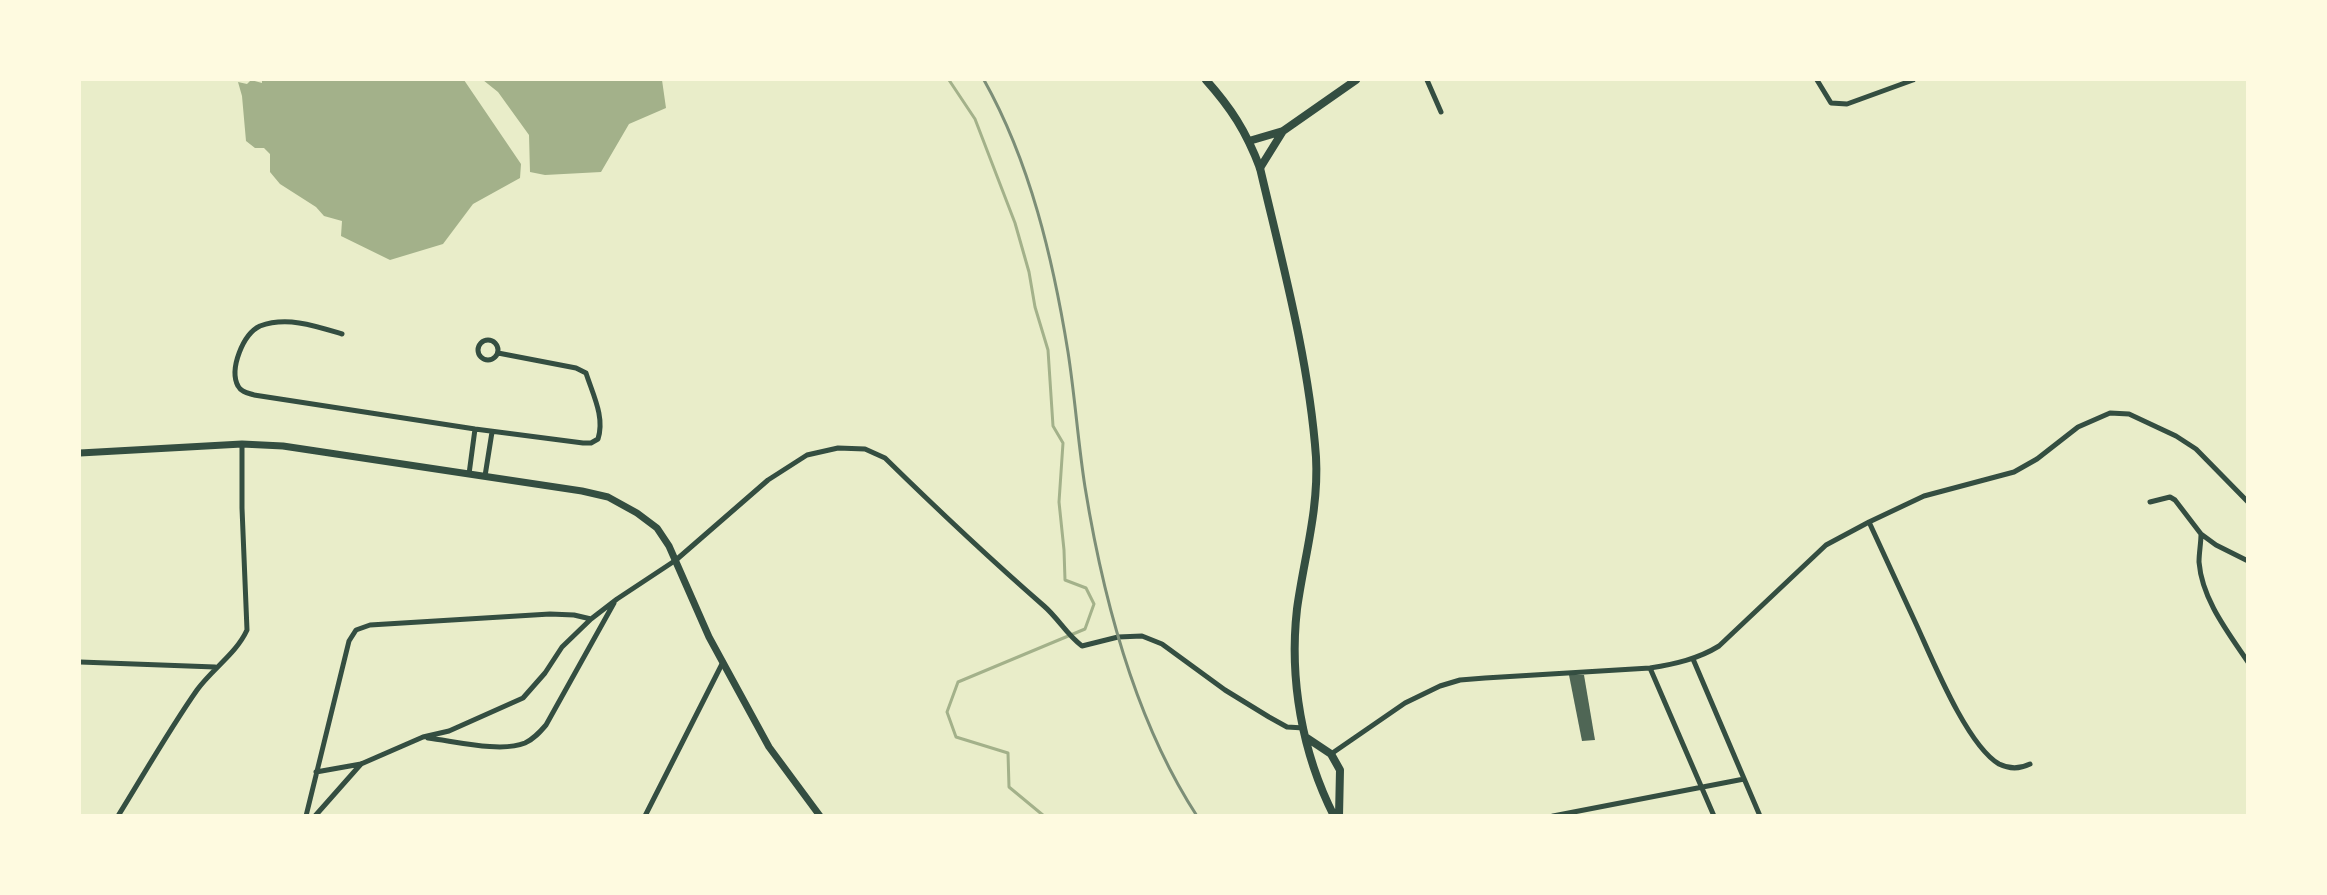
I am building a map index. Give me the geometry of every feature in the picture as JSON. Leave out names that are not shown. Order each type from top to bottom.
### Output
[{"type":"main road","points":[[1206,80],[1233,111],[1250,141],[1260,168],[1295,321],[1316,456],[1315,504],[1298,608],[1293,661],[1294,681],[1314,766],[1323,794],[1334,816]]},
{"type":"main road","points":[[1250,141],[1283,131],[1356,80]]},
{"type":"main road","points":[[1260,168],[1283,131]]},
{"type":"main road","points":[[1307,738],[1331,754],[1340,770],[1340,816]]},
{"type":"main road","points":[[1314,766],[1320,759],[1331,754]]},
{"type":"main road","points":[[1323,794],[1341,791]]},
{"type":"street","points":[[1427,80],[1441,112]]},
{"type":"street","points":[[1817,80],[1831,103],[1847,104],[1913,80]]},
{"type":"street","points":[[342,334],[302,323],[289,322],[262,326],[253,330],[241,344],[236,379],[238,388],[254,395],[492,432],[591,443],[598,439],[602,428],[586,373],[581,369],[498,353]]},
{"type":"street","points":[[1331,754],[1405,703],[1420,694],[1447,684],[1485,678],[1650,668],[1693,659],[1719,646],[1826,545],[1924,496],[2014,472],[2037,459],[2078,427],[2110,413],[2129,414],[2196,449],[2247,502]]},
{"type":"street","points":[[469,474],[475,429]]},
{"type":"street","points":[[485,476],[492,432]]},
{"type":"street","points":[[118,816],[197,691],[215,667],[241,643],[247,630],[242,444]]},
{"type":"street","points":[[80,453],[242,444],[283,446],[582,490],[608,497],[637,513],[657,528],[669,546],[709,637],[770,747],[820,816]]},
{"type":"street","points":[[316,772],[361,764],[423,737],[449,731],[523,698],[545,673],[562,647],[591,619],[676,560],[768,480],[807,454],[838,448],[865,449],[885,458],[987,556],[1058,619],[1076,642],[1086,646],[1118,637],[1142,636],[1162,644],[1225,690],[1269,717],[1287,727],[1304,728]]},
{"type":"street","points":[[2150,502],[2170,497],[2175,500],[2201,534],[2247,561]]},
{"type":"street","points":[[1869,522],[1941,680],[1965,726],[1998,763],[2011,768],[2021,768],[2030,764]]},
{"type":"street","points":[[2201,534],[2199,561],[2203,582],[2212,606],[2247,662]]},
{"type":"street","points":[[423,737],[495,746],[525,743],[537,736],[546,725],[617,599]]},
{"type":"street","points":[[306,816],[349,640],[356,630],[370,625],[550,614],[574,615],[591,619]]},
{"type":"street","points":[[1693,659],[1760,816]]},
{"type":"street","points":[[80,662],[215,667]]},
{"type":"street","points":[[645,816],[723,662]]},
{"type":"street","points":[[1650,668],[1714,816]]},
{"type":"street","points":[[315,816],[361,764]]},
{"type":"street","points":[[1553,816],[1744,779]]},
{"type":"shaded area","points":[[251,80],[262,83],[262,80],[464,80],[521,164],[520,178],[473,204],[443,244],[390,260],[341,236],[342,221],[324,216],[316,207],[280,184],[270,172],[270,154],[264,148],[255,148],[246,141],[242,96],[238,82],[247,84]]},
{"type":"shaded area","points":[[483,80],[662,80],[666,108],[629,124],[601,172],[545,175],[530,172],[529,135],[498,92]]},
{"type":"building","points":[[1569,675],[1584,675],[1595,740],[1582,741]]},
{"type":"waterway","points":[[949,80],[975,119],[1015,223],[1029,272],[1035,307],[1048,350],[1053,426],[1063,443],[1059,502],[1065,580],[1086,588],[1094,604],[1085,629],[958,682],[947,712],[956,737],[1008,753],[1009,787],[1044,816]]},
{"type":"railway","points":[[984,80],[1000,111],[1027,178],[1047,247],[1068,352],[1092,529],[1124,658],[1156,740],[1197,816]]}]
